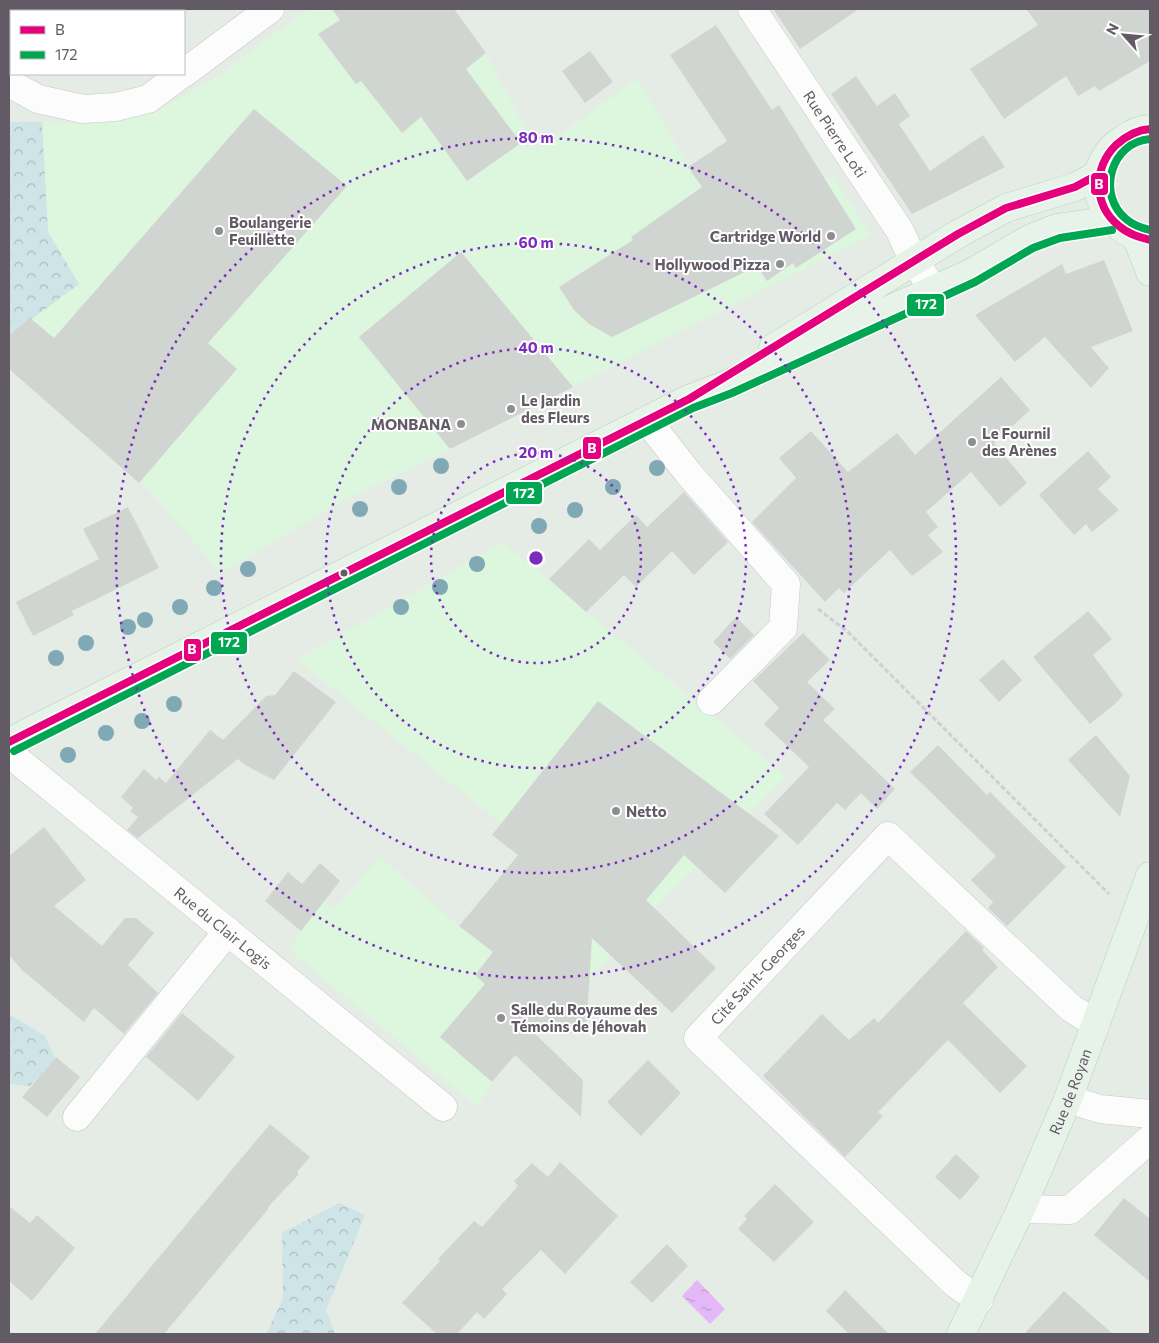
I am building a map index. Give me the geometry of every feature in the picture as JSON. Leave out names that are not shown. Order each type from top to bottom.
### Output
[{"type":"main road","points":[[1150,128],[1130,134],[1116,144],[1105,158],[1099,174],[1098,191],[1102,206],[1110,220],[1122,231],[1144,239],[1150,272]]},
{"type":"main road","points":[[9,744],[689,399],[958,234],[1006,208],[1075,187],[1099,174]]},
{"type":"main road","points":[[689,399],[815,346],[972,273],[1029,239],[1057,228],[1110,220]]},
{"type":"main road","name":"Rue de Royan","points":[[961,1334],[979,1300],[1021,1209],[1068,1099],[1150,876]]},
{"type":"street","points":[[185,72],[270,9]]},
{"type":"street","name":"Rue Pierre Loti","points":[[752,9],[900,231],[933,290]]},
{"type":"street","points":[[9,83],[38,99],[83,109],[116,107],[148,99],[180,75]]},
{"type":"street","points":[[647,420],[689,474],[786,584],[783,628],[711,701]]},
{"type":"street","name":"Rue du Clair Logis","points":[[9,744],[16,759],[443,1107]]},
{"type":"street","name":"Cité Saint-Georges","points":[[979,1300],[956,1284],[698,1038],[888,836],[1071,1008],[1096,1024]]},
{"type":"street","points":[[77,1117],[228,931]]},
{"type":"street","points":[[1068,1099],[1100,1109],[1150,1114]]},
{"type":"street","points":[[1021,1209],[1070,1210],[1150,1139]]},
{"type":"path","points":[[786,584],[849,634],[1135,920]]},
{"type":"shaded area","points":[[308,9],[454,9],[486,53],[537,151],[637,79],[702,187],[783,210],[833,176],[870,235],[450,449],[339,503],[221,573],[141,481],[115,461],[9,369],[9,336],[79,284],[48,232],[42,122],[91,124],[153,113],[221,74]]},
{"type":"shaded area","points":[[503,542],[786,777],[624,939],[566,1010],[537,1029],[492,1082],[478,1107],[290,951],[301,931],[324,901],[334,910],[380,857],[459,926],[517,854],[501,823],[297,660]]},
{"type":"green space","points":[[9,122],[42,122],[48,232],[79,284],[9,336]]},
{"type":"green space","points":[[9,1014],[45,1036],[55,1058],[30,1086],[9,1084]]},
{"type":"green space","points":[[339,1203],[365,1215],[326,1310],[335,1334],[266,1334],[283,1298],[282,1233]]},
{"type":"water","points":[[697,1280],[725,1309],[710,1324],[682,1296]]},
{"type":"building","points":[[332,9],[454,9],[486,53],[466,69],[521,143],[467,181],[421,117],[402,133],[361,81],[356,84],[318,34],[340,20]]},
{"type":"building","points":[[773,9],[859,9],[800,49]]},
{"type":"building","points":[[1026,9],[1150,9],[1150,61],[1099,91],[1095,86],[1078,96],[1066,76],[1004,119],[970,69],[1038,25]]},
{"type":"building","points":[[716,25],[772,110],[779,105],[856,229],[796,268],[793,263],[767,281],[757,266],[612,337],[589,324],[574,310],[559,287],[633,240],[631,237],[702,187],[688,167],[727,141],[670,55]]},
{"type":"building","points":[[590,51],[613,82],[585,103],[562,71]]},
{"type":"building","points":[[856,76],[877,106],[895,93],[910,116],[899,124],[930,171],[983,135],[1005,167],[912,214],[831,94]]},
{"type":"building","points":[[254,109],[347,186],[208,343],[237,369],[139,483],[9,369],[9,336],[30,318],[54,338]]},
{"type":"building","points":[[461,252],[573,387],[450,449],[359,337]]},
{"type":"building","points":[[1104,260],[1133,331],[1091,347],[1109,368],[1091,388],[1045,337],[1015,362],[975,315],[1062,264],[1066,274]]},
{"type":"building","points":[[1001,377],[1030,410],[994,443],[1027,483],[1000,507],[971,472],[926,512],[938,527],[928,535],[943,552],[912,576],[890,550],[844,593],[839,588],[825,602],[752,522],[796,478],[779,458],[811,431],[848,472],[897,433],[915,455]]},
{"type":"building","points":[[1088,451],[1111,477],[1098,489],[1119,510],[1092,532],[1086,524],[1074,535],[1039,495]]},
{"type":"building","points":[[684,492],[728,542],[694,575],[672,551],[636,587],[624,575],[586,612],[549,579],[589,539],[600,550],[636,515],[647,527]]},
{"type":"building","points":[[128,507],[159,568],[72,611],[74,615],[33,636],[16,602],[99,559],[83,529]]},
{"type":"building","points":[[1088,611],[1112,639],[1093,655],[1123,695],[1090,724],[1033,657]]},
{"type":"building","points":[[736,617],[754,635],[730,659],[713,642]]},
{"type":"building","points":[[803,633],[830,660],[807,682],[835,709],[823,720],[895,789],[877,809],[861,793],[845,810],[837,803],[798,845],[764,814],[809,767],[764,724],[779,708],[753,681]]},
{"type":"building","points":[[1003,659],[1022,680],[999,702],[979,680]]},
{"type":"building","points":[[294,671],[336,702],[274,780],[245,765],[238,759],[138,838],[127,830],[138,817],[130,811],[133,808],[121,797],[144,769],[156,780],[159,777],[166,783],[210,730],[223,740],[266,696],[275,695]]},
{"type":"building","points":[[598,701],[779,836],[725,893],[684,855],[646,900],[716,968],[672,1013],[592,938],[586,1034],[530,1029],[583,1080],[581,1117],[515,1055],[492,1082],[440,1037],[485,984],[475,975],[493,952],[459,926],[518,855],[492,835]]},
{"type":"building","points":[[1096,735],[1130,776],[1120,817],[1068,760]]},
{"type":"building","points":[[938,745],[987,795],[990,792],[1066,867],[1007,926],[988,908],[993,902],[971,880],[996,856],[910,772]]},
{"type":"building","points":[[44,827],[86,880],[54,906],[102,946],[125,918],[136,918],[154,933],[128,965],[158,993],[124,1034],[94,1008],[84,1022],[22,970],[9,955],[9,856]]},
{"type":"building","points":[[320,863],[340,881],[301,931],[265,901],[288,872],[302,884]]},
{"type":"building","points":[[966,931],[984,948],[982,950],[998,967],[963,1003],[1027,1066],[1000,1093],[948,1040],[878,1112],[883,1116],[845,1157],[763,1076],[822,1014],[849,1040],[874,1018],[878,1023]]},
{"type":"building","points":[[182,1013],[235,1057],[198,1101],[146,1057]]},
{"type":"building","points":[[56,1057],[80,1077],[47,1117],[22,1097]]},
{"type":"building","points":[[648,1060],[681,1093],[641,1136],[607,1102]]},
{"type":"building","points":[[270,1124],[310,1157],[297,1172],[299,1174],[268,1207],[164,1334],[95,1334]]},
{"type":"building","points":[[956,1154],[980,1177],[960,1200],[935,1177]]},
{"type":"building","points":[[560,1162],[618,1216],[565,1274],[541,1250],[502,1289],[507,1294],[484,1319],[477,1312],[457,1334],[437,1334],[402,1303],[440,1261],[438,1259],[474,1221],[482,1227],[518,1186],[514,1181],[532,1163],[548,1177]]},
{"type":"building","points":[[775,1184],[814,1222],[774,1262],[738,1229],[747,1219],[744,1216]]},
{"type":"building","points":[[1124,1198],[1150,1219],[1150,1282],[1094,1235]]},
{"type":"building","points":[[9,1206],[30,1223],[37,1215],[75,1248],[32,1301],[9,1281]]},
{"type":"building","points":[[667,1244],[688,1266],[652,1303],[630,1282]]},
{"type":"building","points":[[845,1290],[889,1334],[849,1334],[826,1311]]},
{"type":"building","points":[[1064,1291],[1113,1334],[1024,1334]]},
{"type":"transit line","name":"B","points":[[1150,129],[1132,134],[1116,145],[1108,154],[1103,164],[1099,186],[1104,208],[1110,217],[1126,231],[1150,240]]},
{"type":"transit line","name":"172","points":[[1150,139],[1137,142],[1126,149],[1117,159],[1110,183],[1117,209],[1131,223],[1150,230]]},
{"type":"transit line","name":"B","points":[[9,742],[689,399],[958,234],[1006,208],[1075,187],[1099,174]]},
{"type":"transit line","name":"172","points":[[14,751],[693,408],[732,393],[975,282],[1033,248],[1060,238],[1112,230]]},
{"type":"place","name":"Boulangerie Feuillette","points":[[219,231]]},
{"type":"place","name":"Cartridge World","points":[[831,236]]},
{"type":"place","name":"Hollywood Pizza","points":[[780,264]]},
{"type":"place","name":"Le Jardin des Fleurs","points":[[511,409]]},
{"type":"place","name":"MONBANA","points":[[461,424]]},
{"type":"place","name":"Le Fournil des Arènes","points":[[972,442]]},
{"type":"place","name":"Netto","points":[[616,811]]},
{"type":"place","name":"Salle du Royaume des Témoins de Jéhovah","points":[[501,1018]]}]
